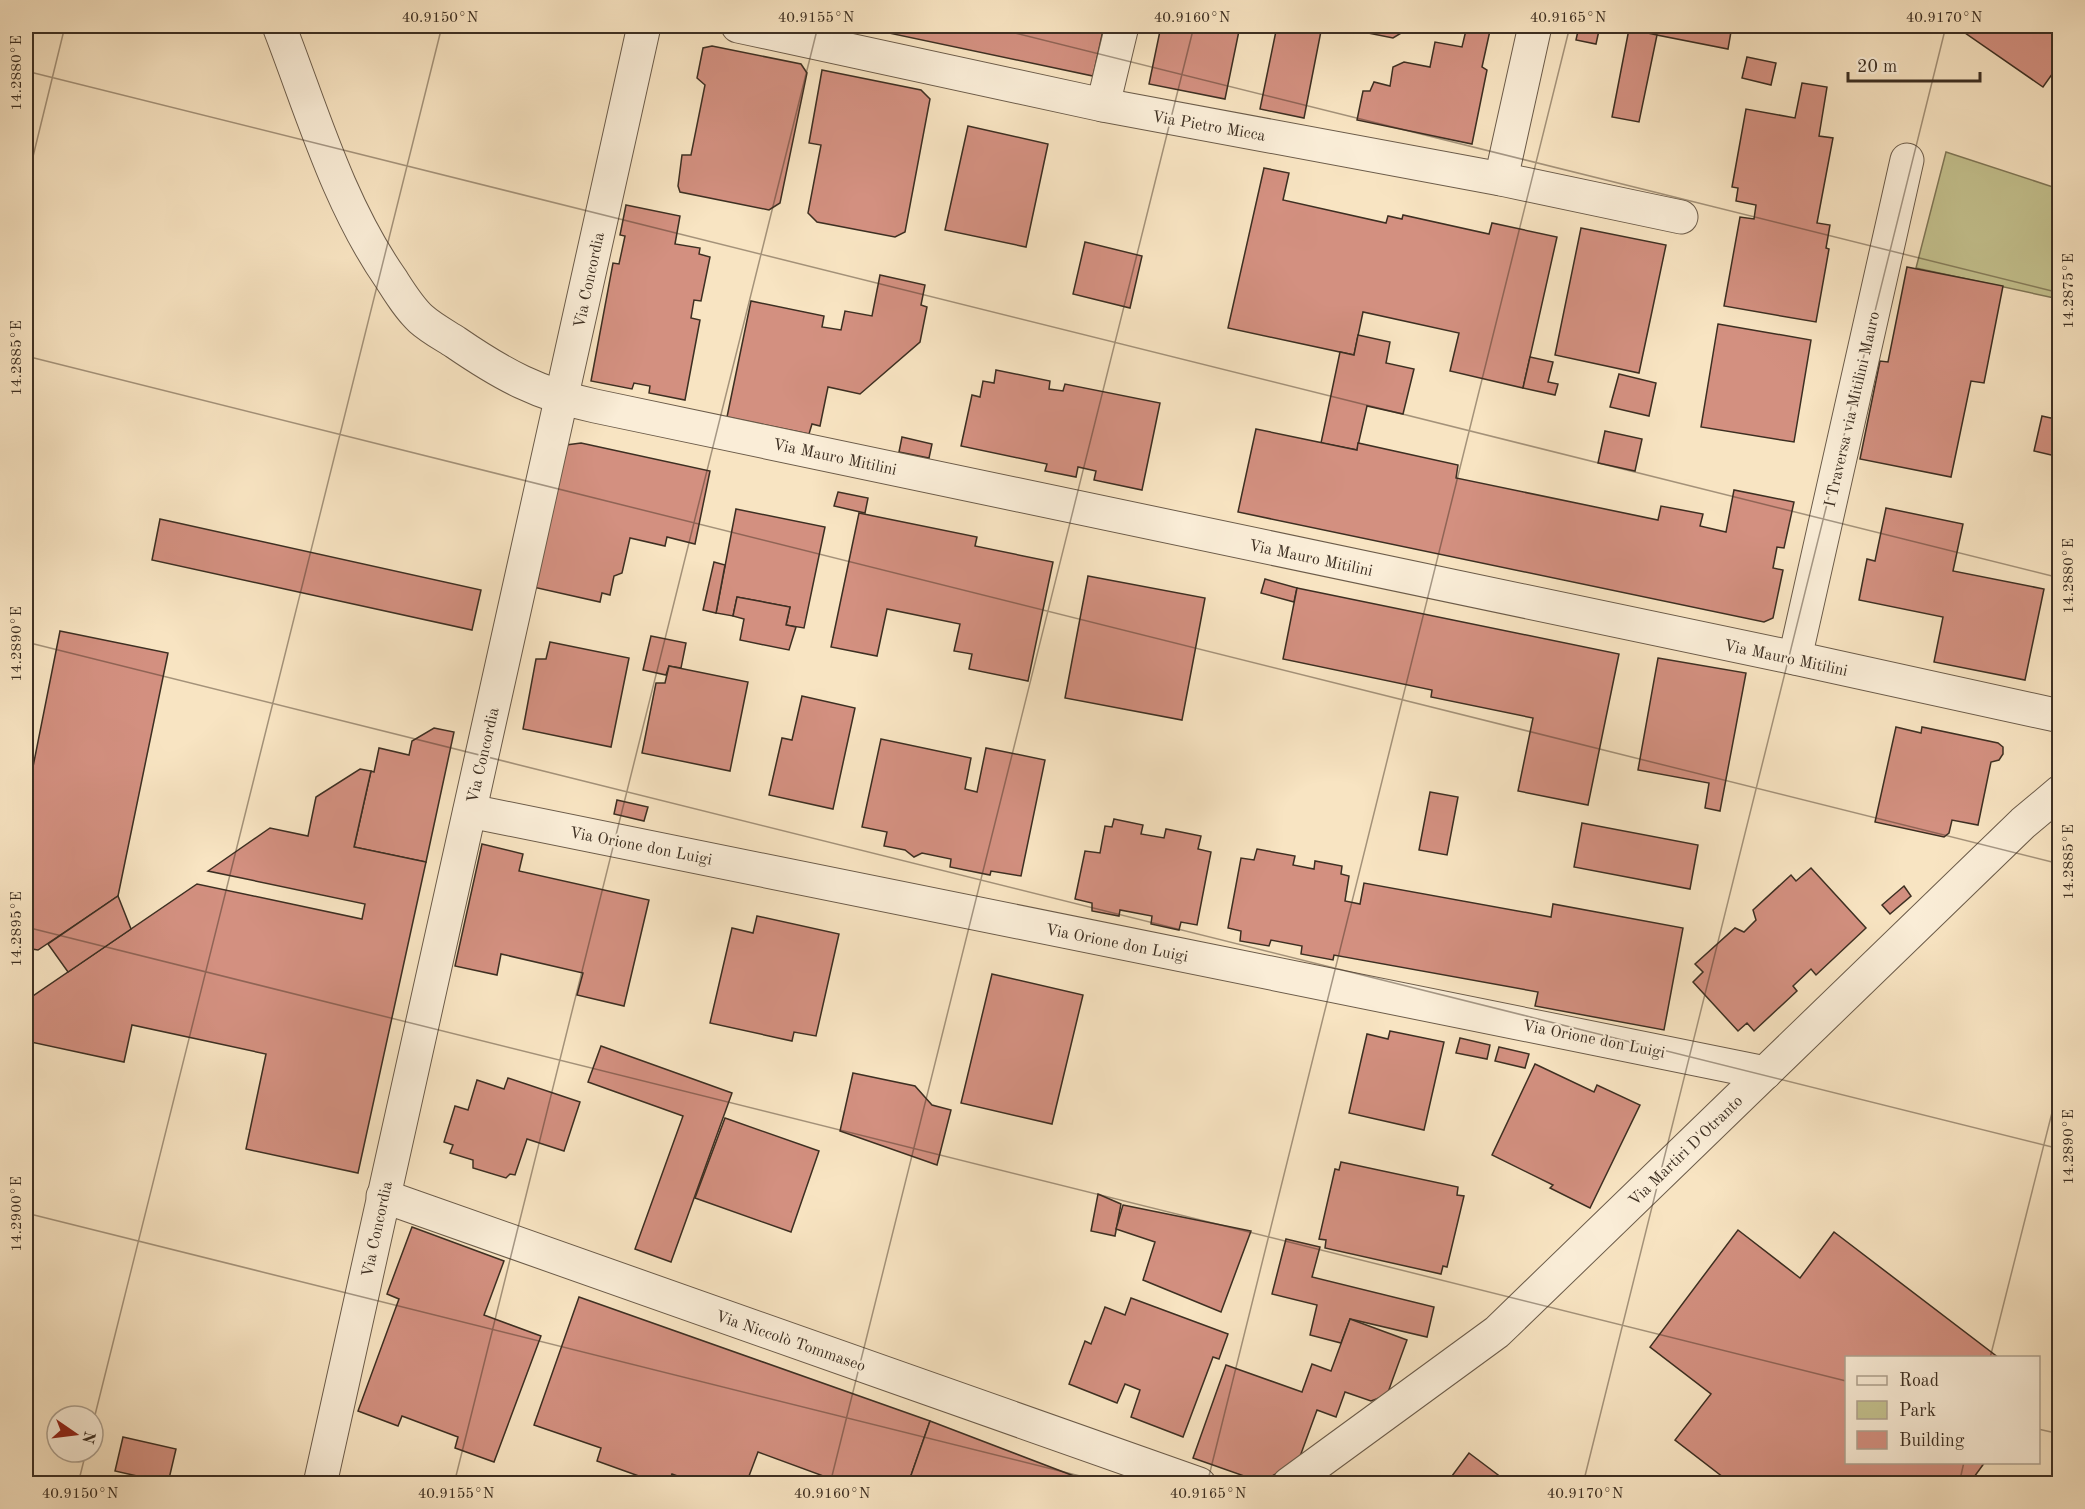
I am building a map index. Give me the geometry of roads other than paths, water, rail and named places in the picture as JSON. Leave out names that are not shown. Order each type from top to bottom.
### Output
[{"type":"street","name":"Via Mauro Mitilini","points":[[279,26],[346,201],[364,238],[408,303],[422,320],[478,358],[530,386],[561,399],[1795,658],[2060,716]]},
{"type":"street","name":"Via Concordia","points":[[320,1484],[644,26]]},
{"type":"street","name":"Via Pietro Micca","points":[[738,26],[1103,105],[1501,179],[1681,217]]},
{"type":"street","points":[[1103,105],[1122,26]]},
{"type":"street","points":[[1501,179],[1535,26]]},
{"type":"street","name":"I Traversa via Mitilini Mauro","points":[[1795,658],[1907,160]]},
{"type":"street","name":"Via Martiri D'Otranto","points":[[1289,1484],[1497,1332],[2014,831],[2060,792]]},
{"type":"street","name":"Via Orione don Luigi","points":[[470,811],[1765,1073]]},
{"type":"street","name":"Via Niccolò Tommaseo","points":[[383,1196],[1199,1484]]}]
